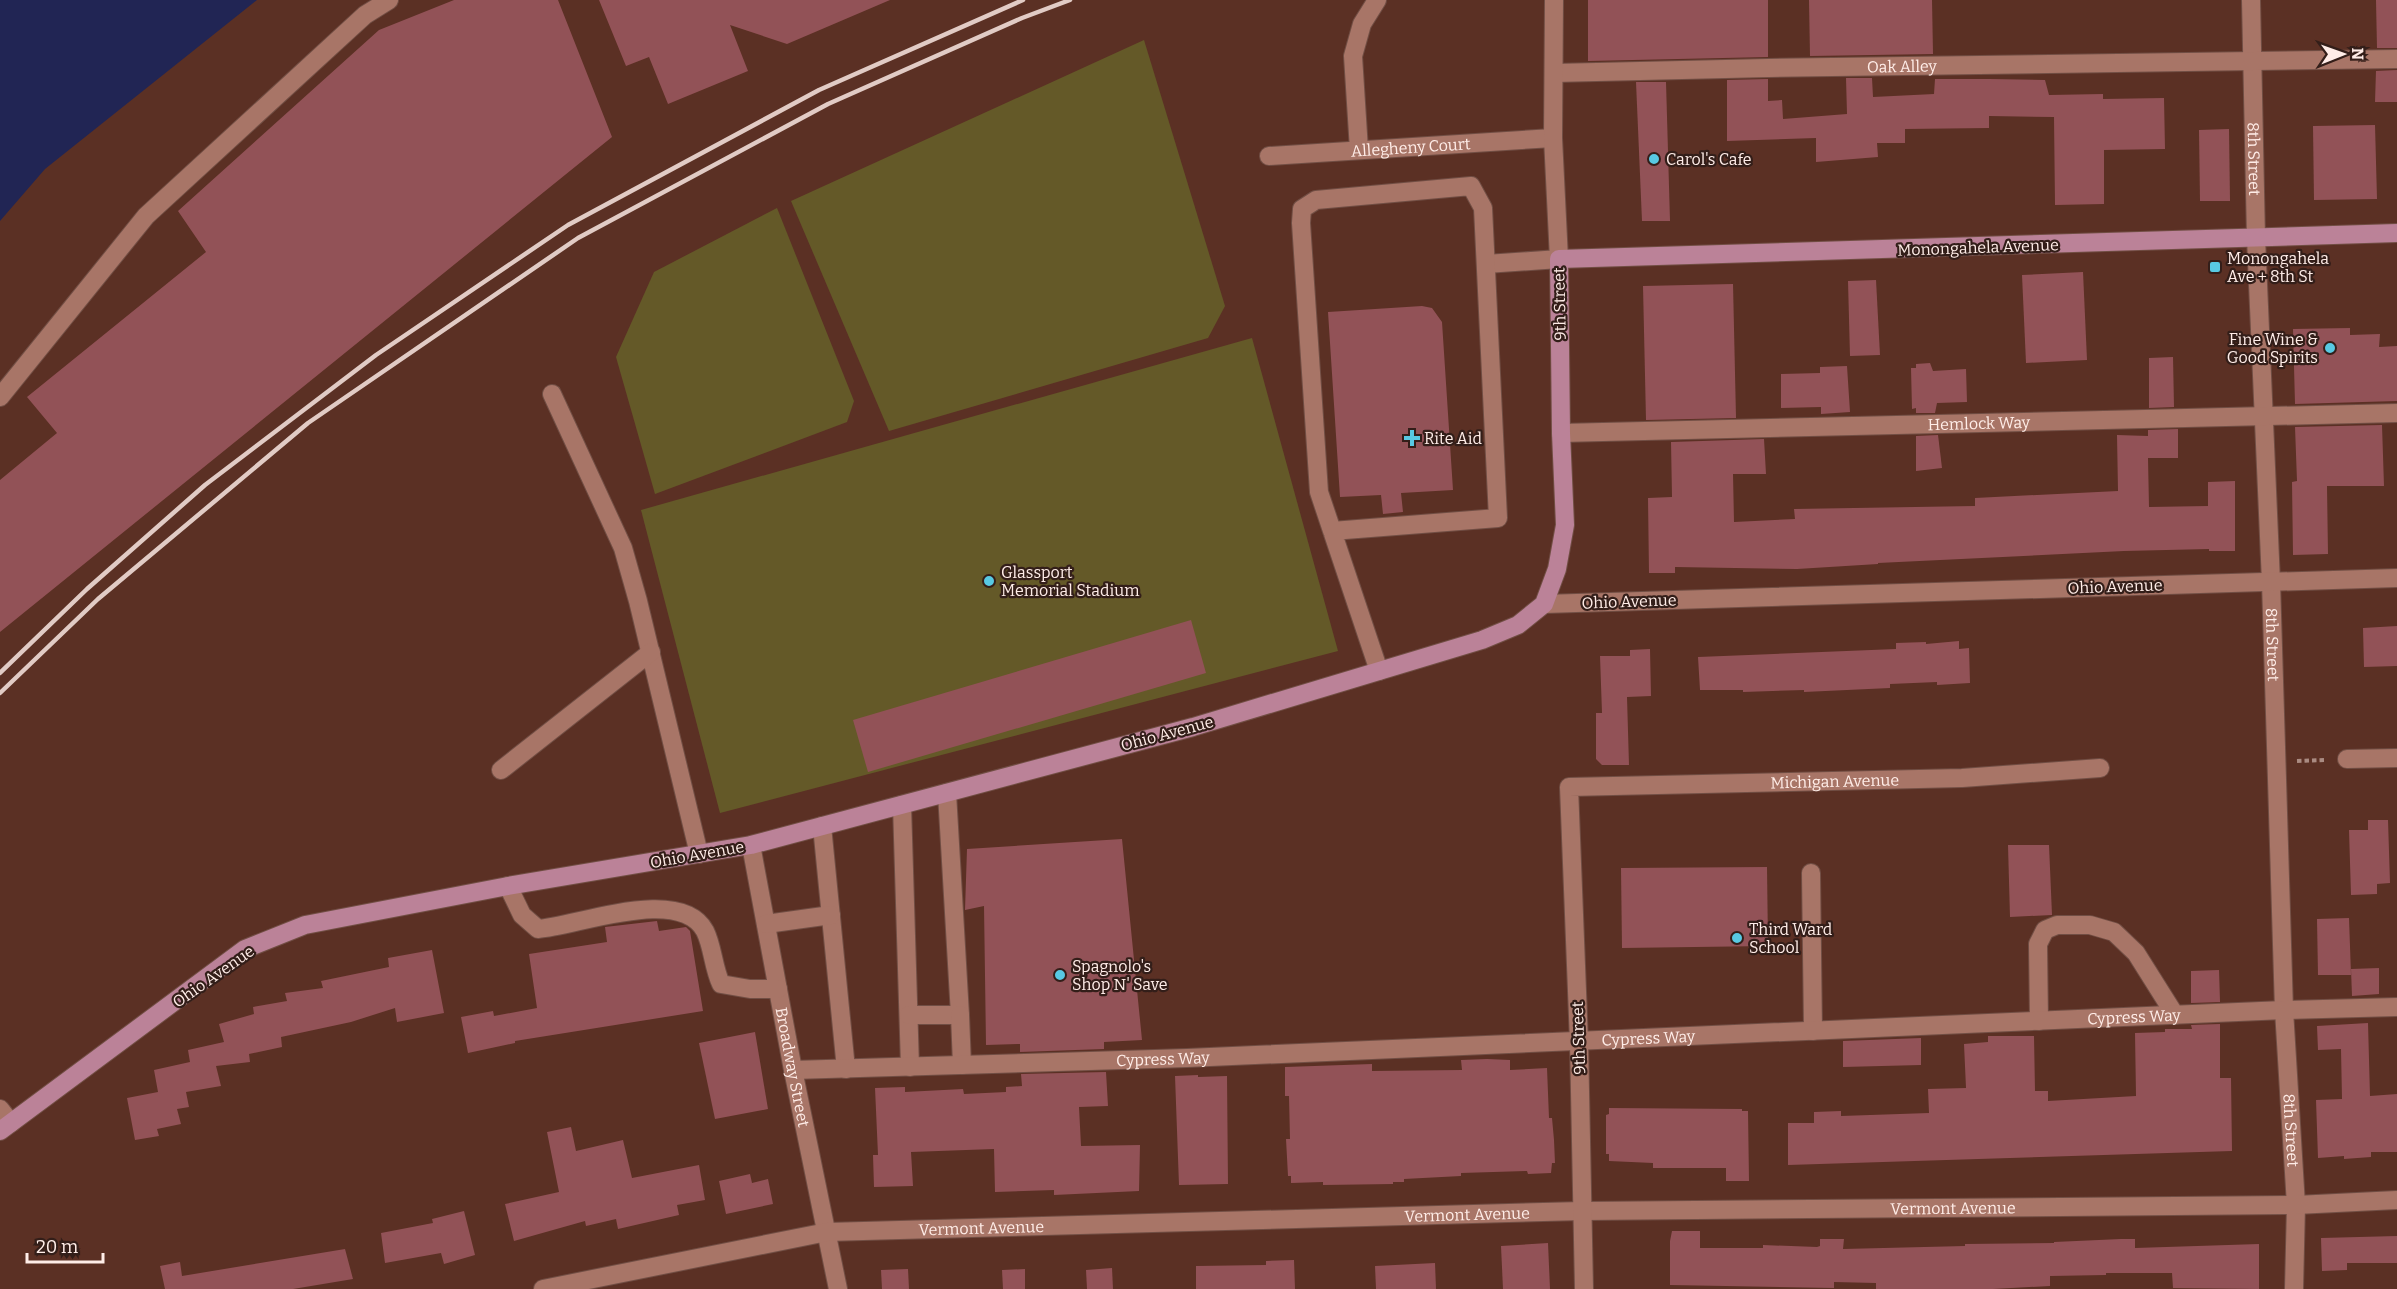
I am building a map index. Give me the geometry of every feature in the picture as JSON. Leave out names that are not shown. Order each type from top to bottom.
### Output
[{"type":"main road","name":"Monongahela Avenue","points":[[1559,259],[2397,233]]},
{"type":"main road","name":"9th Street","points":[[1544,604],[1557,568],[1565,525],[1561,433],[1559,259]]},
{"type":"main road","name":"Ohio Avenue","points":[[4,1121],[245,950],[305,925],[508,886],[751,845],[1193,727],[1491,637],[1518,626],[1544,604]]},
{"type":"street","points":[[0,397],[146,216],[365,15],[389,0]]},
{"type":"street","points":[[1359,150],[1353,56],[1362,24],[1377,0]]},
{"type":"street","name":"9th Street","points":[[1554,0],[1554,138],[1559,259]]},
{"type":"street","name":"8th Street","points":[[2251,0],[2256,238],[2271,582],[2284,1010],[2296,1205],[2294,1289]]},
{"type":"street","name":"Oak Alley","points":[[1554,74],[1768,68],[2252,63],[2397,59]]},
{"type":"street","name":"Allegheny Court","points":[[1269,156],[1554,138]]},
{"type":"street","points":[[1332,531],[1498,518],[1483,208],[1470,186],[1316,200],[1302,209],[1300,224],[1318,492],[1378,671]]},
{"type":"street","points":[[1486,264],[1559,259]]},
{"type":"street","points":[[552,394],[622,548],[651,652],[699,854]]},
{"type":"street","name":"Hemlock Way","points":[[1561,433],[2397,412]]},
{"type":"street","name":"Ohio Avenue","points":[[1544,604],[2397,578]]},
{"type":"street","points":[[501,770],[651,652]]},
{"type":"street","points":[[2347,759],[2397,758]]},
{"type":"street","name":"Michigan Avenue","points":[[1569,787],[1962,778],[2100,768]]},
{"type":"street","name":"9th Street","points":[[1569,787],[1579,1042],[1584,1289]]},
{"type":"street","points":[[947,793],[962,1065]]},
{"type":"street","points":[[902,805],[910,1067]]},
{"type":"street","points":[[822,826],[846,1069]]},
{"type":"street","name":"Broadway Street","points":[[751,845],[793,1071],[838,1289]]},
{"type":"street","points":[[1811,873],[1813,1031]]},
{"type":"street","points":[[508,886],[522,915],[538,929],[651,909],[668,910],[685,915],[698,922],[705,933],[721,984],[750,989],[778,989]]},
{"type":"street","points":[[765,924],[831,915]]},
{"type":"street","points":[[2039,1021],[2038,944],[2045,930],[2057,925],[2090,925],[2114,932],[2136,953],[2175,1015]]},
{"type":"street","name":"Cypress Way","points":[[793,1071],[1579,1042],[2284,1010],[2397,1007]]},
{"type":"street","points":[[909,1016],[960,1015]]},
{"type":"street","name":"Vermont Avenue","points":[[543,1289],[827,1232],[1582,1210],[2296,1205],[2397,1200]]},
{"type":"path","points":[[2277,761],[2347,759]]},
{"type":"shaded area","points":[[0,0],[257,0],[45,169],[0,221]]},
{"type":"shaded area","points":[[1144,40],[1225,306],[1208,338],[889,431],[791,201]]},
{"type":"shaded area","points":[[777,208],[854,401],[847,422],[655,494],[616,357],[654,272]]},
{"type":"shaded area","name":"Glassport Memorial Stadium","points":[[1252,338],[1338,651],[720,813],[641,510]]},
{"type":"building","points":[[454,0],[558,0],[612,137],[0,632],[0,480],[57,433],[27,397],[206,252],[178,211],[379,30]]},
{"type":"building","points":[[599,0],[890,0],[787,44],[730,25],[748,71],[668,104],[649,57],[626,66]]},
{"type":"building","points":[[1588,0],[1768,0],[1768,57],[1588,61]]},
{"type":"building","points":[[1809,0],[1932,0],[1933,54],[1810,56]]},
{"type":"building","points":[[2376,0],[2397,0],[2397,48],[2377,48]]},
{"type":"building","points":[[2397,70],[2397,102],[2375,102],[2376,71]]},
{"type":"building","points":[[1846,78],[1872,78],[1873,97],[1934,94],[1935,79],[1989,79],[2045,80],[2049,95],[2103,94],[2103,99],[2164,98],[2165,149],[2104,150],[2104,204],[2055,205],[2054,117],[1989,116],[1989,128],[1905,129],[1905,143],[1877,143],[1878,157],[1816,162],[1816,138],[1727,141],[1727,80],[1768,79],[1768,101],[1782,100],[1783,119],[1847,114]]},
{"type":"building","name":"Carol's Cafe","points":[[1636,82],[1666,82],[1670,221],[1642,221]]},
{"type":"building","points":[[2375,125],[2377,199],[2314,200],[2313,126]]},
{"type":"building","points":[[2229,129],[2230,201],[2200,201],[2199,130]]},
{"type":"building","points":[[2083,272],[2087,360],[2026,363],[2022,275]]},
{"type":"building","points":[[1876,280],[1880,355],[1850,356],[1848,281]]},
{"type":"building","points":[[1733,284],[1736,418],[1646,420],[1643,286]]},
{"type":"building","points":[[1422,306],[1432,308],[1442,322],[1453,490],[1401,493],[1403,512],[1383,514],[1381,495],[1340,497],[1328,312]]},
{"type":"building","points":[[2350,328],[2350,335],[2380,334],[2379,347],[2397,346],[2397,401],[2295,404],[2293,329]]},
{"type":"building","points":[[2173,357],[2174,407],[2149,408],[2149,358]]},
{"type":"building","points":[[1930,363],[1933,371],[1966,369],[1967,402],[1937,403],[1935,413],[1916,413],[1916,408],[1912,409],[1911,368],[1916,368],[1916,364]]},
{"type":"building","points":[[1847,366],[1850,412],[1821,414],[1821,407],[1781,408],[1781,374],[1820,373],[1820,367]]},
{"type":"building","points":[[2382,425],[2384,486],[2327,486],[2328,554],[2293,555],[2292,482],[2297,481],[2295,427]]},
{"type":"building","points":[[2178,429],[2178,458],[2148,458],[2149,507],[2208,506],[2208,482],[2235,481],[2235,551],[2209,551],[2209,549],[2124,551],[1797,569],[1675,567],[1675,573],[1649,573],[1648,498],[1672,497],[1671,442],[1764,439],[1766,474],[1733,474],[1734,522],[1795,519],[1794,509],[1975,506],[1975,498],[2118,491],[2117,435],[2148,436],[2148,430]]},
{"type":"building","points":[[1938,435],[1942,468],[1916,471],[1916,436]]},
{"type":"building","points":[[1191,620],[1206,673],[868,772],[853,720]]},
{"type":"building","points":[[2397,626],[2397,666],[2364,667],[2363,628]]},
{"type":"building","points":[[1959,641],[1959,649],[1969,648],[1970,683],[1890,684],[1890,688],[1804,692],[1804,690],[1743,692],[1743,690],[1700,690],[1698,657],[1896,649],[1896,643],[1926,642],[1926,644]]},
{"type":"building","points":[[1650,649],[1651,696],[1627,697],[1629,765],[1602,765],[1596,759],[1596,713],[1602,713],[1600,656],[1630,656],[1630,650]]},
{"type":"building","points":[[2368,820],[2388,820],[2390,883],[2377,884],[2377,894],[2351,895],[2349,830],[2368,830]]},
{"type":"building","name":"Spagnolo's Shop N' Save","points":[[1122,839],[1142,1040],[1104,1042],[1104,1049],[1020,1052],[1020,1044],[986,1045],[984,906],[965,910],[967,849]]},
{"type":"building","points":[[2008,845],[2049,845],[2052,915],[2010,917]]},
{"type":"building","points":[[1767,867],[1768,946],[1622,948],[1621,868]]},
{"type":"building","points":[[2349,918],[2351,975],[2318,975],[2317,919]]},
{"type":"building","points":[[657,921],[659,931],[686,927],[690,931],[703,1011],[515,1041],[515,1043],[468,1053],[461,1017],[493,1011],[494,1016],[537,1008],[529,954],[607,942],[605,927]]},
{"type":"building","points":[[432,950],[444,1013],[397,1022],[395,1008],[351,1022],[281,1037],[282,1047],[249,1054],[250,1062],[216,1066],[221,1086],[186,1092],[189,1107],[177,1109],[181,1124],[157,1129],[159,1136],[135,1140],[127,1098],[158,1092],[154,1070],[190,1062],[188,1050],[224,1042],[219,1024],[254,1014],[253,1007],[287,1001],[285,993],[323,988],[321,981],[389,967],[388,958]]},
{"type":"building","points":[[2379,968],[2379,994],[2352,996],[2351,969]]},
{"type":"building","points":[[2219,970],[2220,1002],[2191,1003],[2191,971]]},
{"type":"building","points":[[2368,1023],[2370,1096],[2397,1094],[2397,1152],[2371,1152],[2371,1157],[2318,1158],[2316,1100],[2342,1099],[2341,1049],[2318,1050],[2317,1026]]},
{"type":"building","points":[[2220,1024],[2220,1078],[2231,1078],[2232,1151],[1788,1165],[1788,1123],[1814,1123],[1814,1112],[1841,1111],[1841,1116],[1929,1113],[1928,1089],[1966,1088],[1964,1044],[1988,1042],[1988,1036],[2034,1036],[2035,1091],[2048,1091],[2048,1101],[2136,1096],[2135,1033],[2165,1032],[2165,1029],[2192,1029],[2191,1025]]},
{"type":"building","points":[[755,1032],[768,1109],[715,1119],[699,1043]]},
{"type":"building","points":[[1921,1038],[1921,1065],[1843,1067],[1843,1041]]},
{"type":"building","points":[[1461,1060],[1510,1060],[1510,1070],[1547,1068],[1549,1118],[1552,1118],[1555,1163],[1552,1163],[1551,1173],[1528,1174],[1527,1171],[1461,1173],[1461,1176],[1404,1179],[1404,1182],[1393,1182],[1393,1184],[1291,1183],[1291,1176],[1288,1176],[1286,1139],[1290,1139],[1289,1096],[1285,1096],[1285,1067],[1372,1064],[1372,1071],[1462,1070]]},
{"type":"building","points":[[1106,1072],[1108,1106],[1079,1107],[1081,1146],[1140,1145],[1139,1191],[1054,1195],[1054,1190],[995,1192],[994,1149],[911,1152],[913,1186],[874,1187],[873,1155],[878,1155],[875,1088],[905,1087],[905,1092],[963,1089],[964,1094],[1006,1092],[1006,1087],[1022,1086],[1021,1074]]},
{"type":"building","points":[[1198,1075],[1198,1077],[1227,1076],[1228,1184],[1179,1185],[1175,1076]]},
{"type":"building","points":[[1609,1108],[1742,1109],[1742,1111],[1748,1111],[1749,1181],[1726,1181],[1726,1168],[1653,1168],[1653,1163],[1609,1161],[1609,1154],[1606,1154],[1606,1115],[1609,1114]]},
{"type":"building","points":[[571,1127],[576,1151],[623,1140],[632,1178],[699,1165],[705,1200],[677,1205],[679,1215],[618,1229],[616,1219],[586,1226],[585,1221],[514,1241],[505,1204],[559,1192],[547,1132]]},
{"type":"building","points":[[750,1174],[752,1183],[768,1179],[773,1204],[726,1214],[719,1181]]},
{"type":"building","points":[[464,1211],[475,1255],[444,1264],[441,1253],[385,1263],[381,1233],[433,1223],[432,1219]]},
{"type":"building","points":[[1672,1231],[1700,1231],[1700,1248],[1763,1248],[1763,1245],[1817,1247],[1820,1246],[1820,1239],[1844,1239],[1843,1249],[2121,1239],[2135,1239],[2135,1248],[2259,1244],[2259,1289],[2173,1288],[2172,1273],[2050,1276],[2050,1286],[1993,1289],[1876,1289],[1876,1283],[1834,1282],[1834,1288],[1670,1285]]},
{"type":"building","points":[[2397,1236],[2397,1263],[2347,1263],[2347,1270],[2322,1271],[2321,1238]]},
{"type":"building","points":[[1548,1243],[1550,1289],[1503,1289],[1501,1246]]},
{"type":"building","points":[[345,1249],[353,1279],[293,1289],[165,1289],[160,1266],[180,1262],[182,1276]]},
{"type":"building","points":[[1294,1260],[1295,1289],[1196,1289],[1196,1266],[1266,1265],[1266,1261]]},
{"type":"building","points":[[1435,1263],[1436,1289],[1376,1289],[1375,1266]]},
{"type":"building","points":[[1112,1268],[1113,1289],[1087,1289],[1086,1270]]},
{"type":"building","points":[[908,1269],[909,1289],[882,1289],[881,1270]]},
{"type":"building","points":[[1025,1269],[1025,1289],[1003,1289],[1002,1270]]},
{"type":"railway","points":[[0,673],[87,589],[205,485],[376,355],[568,225],[819,90],[1023,0]]},
{"type":"railway","points":[[0,693],[98,599],[308,423],[578,238],[828,104],[1022,18],[1070,0]]},
{"type":"place","name":"Carol's Cafe","points":[[1654,159]]},
{"type":"place","name":"Monongahela Ave + 8th St","points":[[2215,267]]},
{"type":"place","name":"Fine Wine & Good Spirits","points":[[2330,348]]},
{"type":"place","name":"Rite Aid","points":[[1412,438]]},
{"type":"place","name":"Glassport Memorial Stadium","points":[[989,581]]},
{"type":"place","name":"Third Ward School","points":[[1737,938]]},
{"type":"place","name":"Spagnolo's Shop N' Save","points":[[1060,975]]}]
